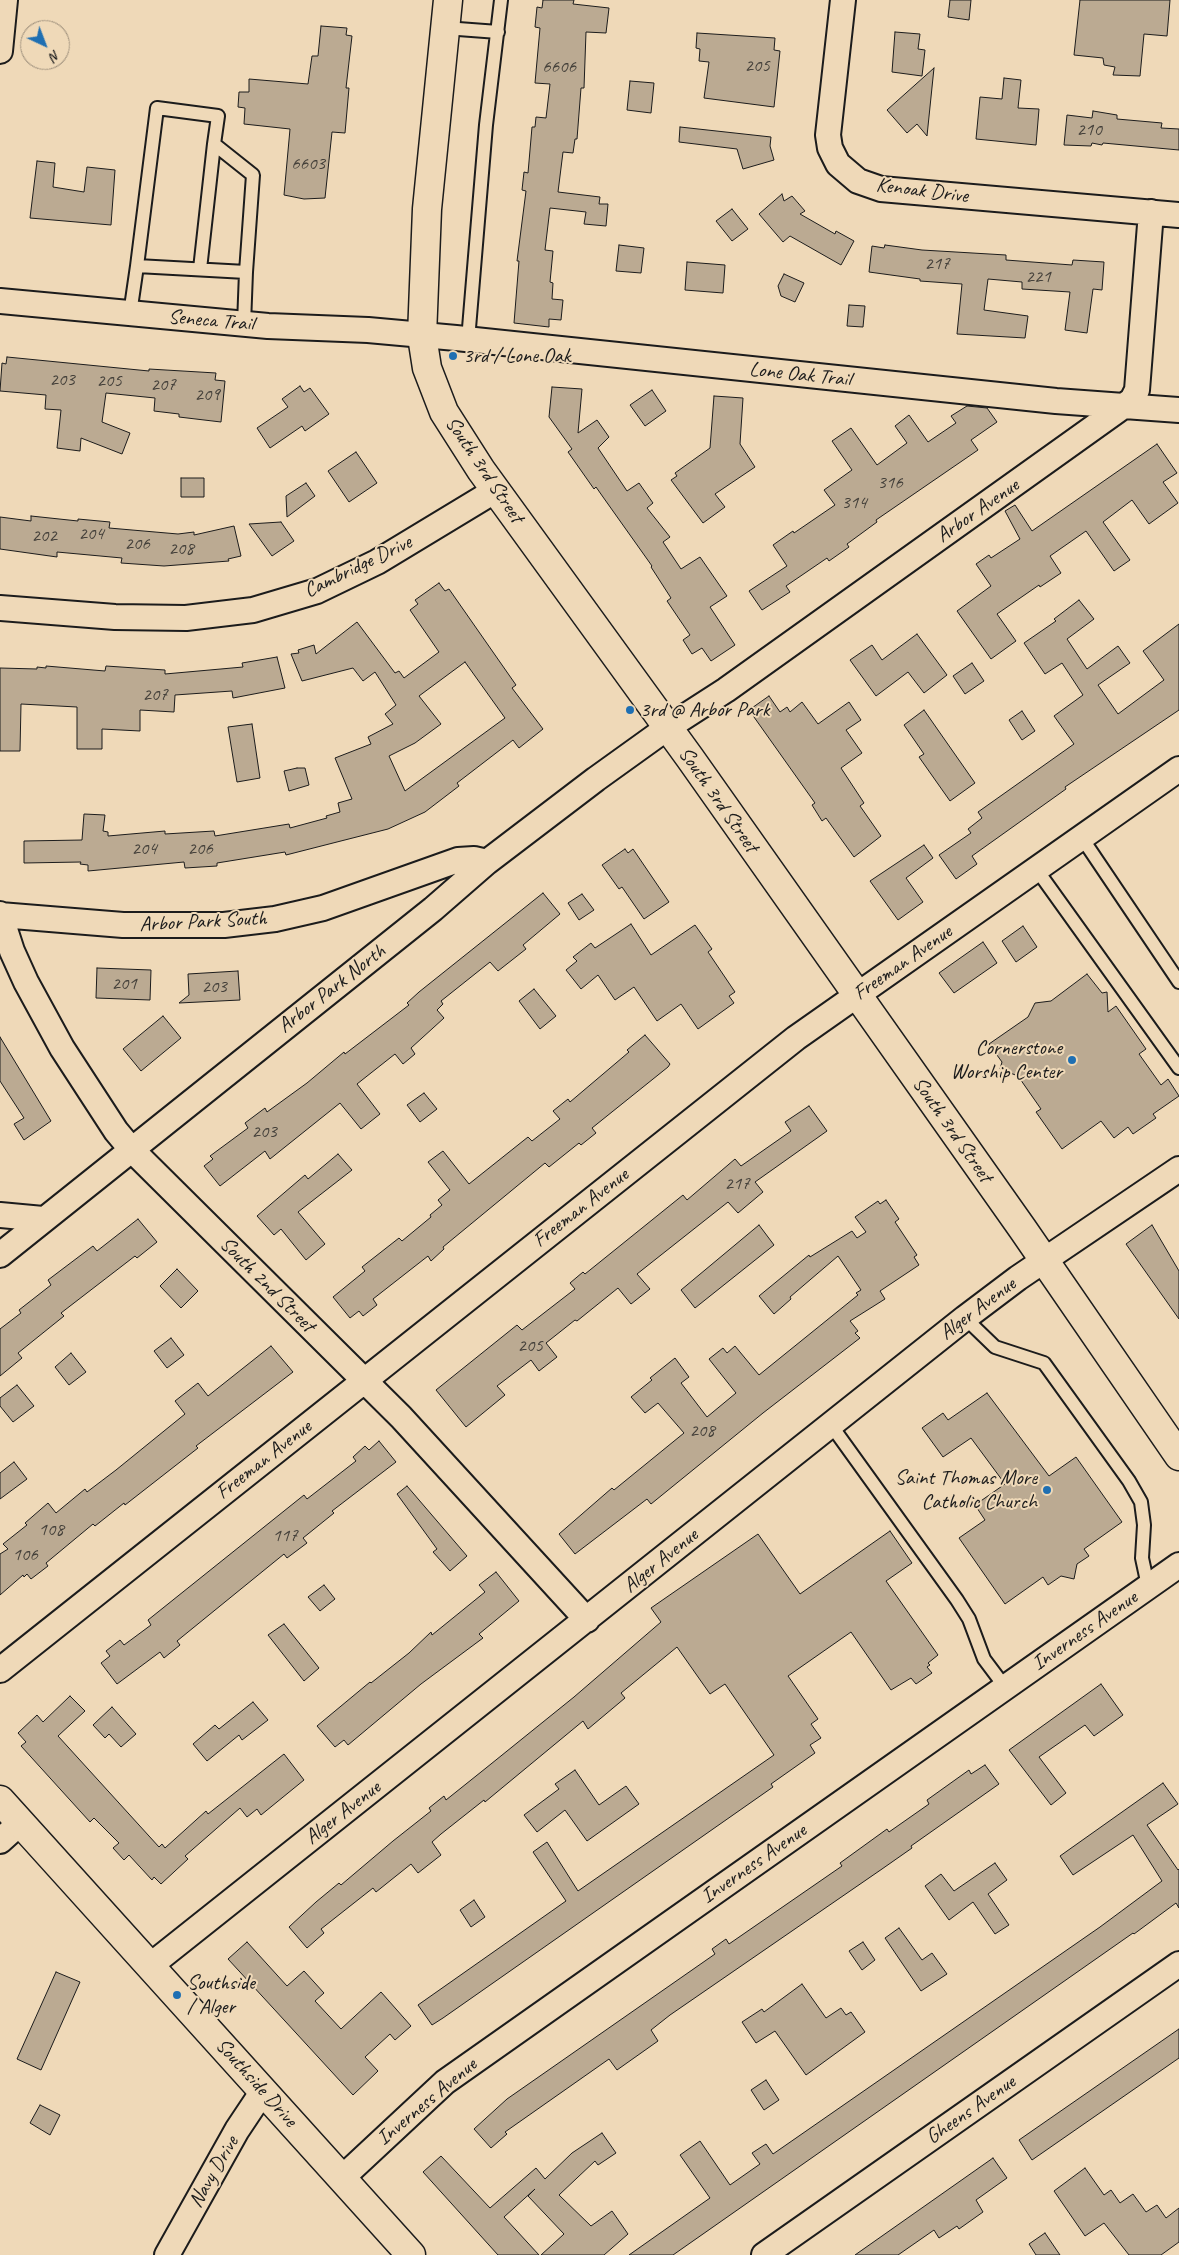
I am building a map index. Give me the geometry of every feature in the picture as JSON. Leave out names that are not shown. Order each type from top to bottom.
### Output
[{"type":"street","points":[[0,51],[6,0]]},
{"type":"street","name":"South 3rd Street","points":[[448,0],[427,209],[422,336],[427,368],[437,398],[457,435],[858,996],[1179,1456]]},
{"type":"street","name":"Kenoak Drive","points":[[843,0],[828,135],[830,148],[838,164],[858,182],[881,189],[1179,215]]},
{"type":"street","name":"Arbor Avenue","points":[[667,728],[726,690],[1132,400],[1137,390],[1151,212]]},
{"type":"street","name":"Seneca Trail","points":[[0,301],[244,324],[368,330],[422,336]]},
{"type":"street","name":"Lone Oak Trail","points":[[422,336],[1056,401],[1179,410]]},
{"type":"street","name":"Cambridge Drive","points":[[0,608],[115,617],[186,618],[253,610],[317,591],[377,562],[496,490]]},
{"type":"street","name":"Arbor Park North","points":[[0,1254],[433,909],[487,862],[667,728]]},
{"type":"street","name":"Freeman Avenue","points":[[0,1670],[796,1038],[1179,769]]},
{"type":"street","name":"Arbor Park South","points":[[0,915],[123,925],[232,924],[275,919],[324,908],[458,860],[474,859],[487,862]]},
{"type":"street","name":"South 2nd Street","points":[[0,915],[26,982],[62,1048],[116,1131],[131,1149],[401,1417],[587,1620]]},
{"type":"street","name":"Alger Avenue","points":[[151,1966],[965,1318],[1179,1169]]},
{"type":"street","points":[[0,1215],[43,1219]]},
{"type":"street","name":"Inverness Avenue","points":[[342,2178],[445,2082],[1179,1565]]},
{"type":"street","name":"Southside Drive","points":[[0,1800],[410,2255]]},
{"type":"street","points":[[0,1841],[20,1823]]},
{"type":"street","name":"Gheens Avenue","points":[[764,2255],[1179,1964]]},
{"type":"street","name":"Navy Drive","points":[[167,2255],[263,2090]]},
{"type":"lane","points":[[468,340],[485,134],[501,0]]},
{"type":"lane","points":[[445,28],[498,32]]},
{"type":"lane","points":[[130,314],[157,108],[218,116],[200,269]]},
{"type":"lane","points":[[214,144],[253,175],[244,324]]},
{"type":"lane","points":[[137,266],[246,272]]},
{"type":"lane","points":[[1082,838],[1179,982]]},
{"type":"lane","points":[[1037,870],[1179,1068]]},
{"type":"lane","points":[[965,1318],[995,1347],[1044,1363],[1129,1481],[1141,1502],[1144,1525],[1142,1558],[1148,1586]]},
{"type":"lane","points":[[831,1425],[957,1600],[969,1619],[984,1659],[1005,1688]]},
{"type":"building","points":[[543,0],[574,0],[573,4],[609,8],[606,33],[586,32],[584,88],[581,88],[577,139],[575,139],[573,153],[563,152],[558,192],[600,197],[599,204],[608,204],[606,226],[584,224],[586,212],[550,208],[545,250],[553,251],[550,282],[553,283],[552,299],[563,300],[561,320],[549,319],[549,327],[514,323],[519,261],[517,261],[526,191],[522,190],[524,172],[528,173],[532,127],[535,127],[536,117],[546,118],[550,84],[535,83],[540,28],[535,27],[537,7],[542,8]]},
{"type":"building","points":[[950,0],[971,0],[969,20],[948,17]]},
{"type":"building","points":[[1080,0],[1170,0],[1167,36],[1144,34],[1140,76],[1113,75],[1115,67],[1104,65],[1103,58],[1074,55]]},
{"type":"building","points":[[321,26],[347,28],[346,35],[352,36],[346,88],[349,88],[345,133],[332,132],[325,198],[304,199],[284,195],[290,129],[244,124],[245,108],[238,107],[239,92],[249,92],[249,79],[308,84],[312,56],[318,56]]},
{"type":"building","points":[[895,32],[920,34],[918,49],[925,50],[922,76],[892,72]]},
{"type":"building","points":[[697,33],[775,38],[774,50],[780,51],[774,107],[704,98],[709,62],[699,61],[700,49],[696,48]]},
{"type":"building","points":[[934,68],[927,136],[917,124],[907,133],[887,110]]},
{"type":"building","points":[[1004,78],[1021,80],[1018,108],[1039,109],[1036,145],[976,139],[980,97],[1002,99]]},
{"type":"building","points":[[630,81],[654,83],[651,113],[627,110]]},
{"type":"building","points":[[1093,111],[1117,115],[1117,119],[1162,123],[1161,128],[1179,129],[1179,150],[1103,143],[1102,145],[1092,143],[1091,146],[1064,145],[1067,115],[1092,118]]},
{"type":"building","points":[[680,127],[771,137],[770,146],[774,160],[743,169],[737,149],[679,142]]},
{"type":"building","points":[[37,161],[55,163],[53,187],[84,192],[87,167],[115,170],[111,225],[30,218]]},
{"type":"building","points":[[782,194],[784,201],[792,196],[805,211],[800,214],[835,234],[836,231],[854,241],[841,265],[790,236],[783,242],[759,214]]},
{"type":"building","points":[[732,209],[748,229],[732,241],[716,221]]},
{"type":"building","points":[[619,245],[644,248],[641,273],[616,271]]},
{"type":"building","points":[[885,245],[922,250],[1006,255],[1006,260],[1072,265],[1073,260],[1104,262],[1102,290],[1093,289],[1087,333],[1065,330],[1070,292],[1022,289],[1022,282],[988,279],[984,310],[1028,316],[1025,338],[957,334],[962,284],[920,281],[920,279],[869,272],[872,246],[884,248]]},
{"type":"building","points":[[687,262],[725,265],[723,293],[685,290]]},
{"type":"building","points":[[784,274],[804,283],[795,302],[781,296],[778,286]]},
{"type":"building","points":[[849,305],[865,306],[863,327],[847,326]]},
{"type":"building","points":[[7,357],[149,371],[149,369],[216,373],[215,380],[225,381],[221,422],[179,417],[179,414],[154,411],[155,398],[106,393],[102,422],[130,433],[122,454],[81,438],[80,451],[57,448],[61,410],[45,409],[46,395],[0,391],[2,363],[6,364]]},
{"type":"building","points":[[300,386],[304,392],[310,388],[329,414],[305,431],[302,426],[270,448],[257,428],[288,407],[282,399]]},
{"type":"building","points":[[552,387],[582,389],[578,433],[597,420],[609,437],[598,448],[627,491],[639,483],[653,503],[647,508],[670,537],[663,542],[681,569],[700,557],[727,596],[710,607],[735,645],[711,661],[702,648],[692,654],[683,640],[690,635],[667,601],[671,598],[652,566],[596,487],[594,489],[568,452],[572,449],[549,417]]},
{"type":"building","points":[[652,390],[666,411],[645,426],[630,405]]},
{"type":"building","points":[[714,396],[743,398],[740,444],[755,467],[715,494],[725,507],[703,523],[671,480],[677,476],[675,473],[710,448]]},
{"type":"building","points":[[967,406],[987,408],[997,422],[971,440],[978,450],[876,520],[877,522],[847,544],[849,547],[829,561],[827,558],[786,586],[790,592],[762,610],[749,591],[787,566],[773,545],[835,505],[824,490],[852,470],[832,441],[851,428],[877,465],[907,443],[895,426],[909,415],[928,442],[956,423],[951,416]]},
{"type":"building","points":[[1157,444],[1177,473],[1163,482],[1178,503],[1149,524],[1132,500],[1103,522],[1130,560],[1114,571],[1086,531],[1050,556],[1061,573],[1040,587],[1039,585],[997,614],[1016,641],[991,659],[957,611],[991,586],[976,564],[989,555],[991,558],[1020,539],[1005,511],[1015,505],[1032,531]]},
{"type":"building","points":[[356,452],[377,483],[349,502],[328,471]]},
{"type":"building","points":[[181,478],[204,478],[204,497],[181,497]]},
{"type":"building","points":[[306,483],[315,496],[287,517],[286,496]]},
{"type":"building","points":[[31,516],[110,522],[109,528],[178,534],[194,532],[194,535],[234,526],[241,556],[228,559],[229,561],[164,566],[121,563],[122,558],[57,552],[57,557],[0,549],[0,517],[31,521]]},
{"type":"building","points":[[281,522],[294,541],[272,556],[249,524]]},
{"type":"building","points":[[439,583],[445,591],[449,589],[516,685],[512,688],[543,729],[519,748],[513,740],[457,783],[459,786],[425,812],[388,829],[286,855],[285,852],[217,863],[217,866],[185,868],[184,862],[88,871],[88,865],[80,864],[81,862],[24,863],[24,841],[82,840],[84,814],[105,815],[103,831],[108,832],[108,836],[165,831],[165,834],[214,831],[215,836],[289,824],[290,828],[327,818],[326,816],[340,812],[338,803],[352,799],[335,758],[371,744],[368,737],[393,724],[385,714],[396,705],[375,672],[363,681],[353,668],[302,681],[291,654],[299,653],[298,650],[314,645],[316,654],[357,622],[395,673],[399,671],[404,678],[439,652],[410,610],[418,604],[415,600]],"holes":[[[465,662],[505,718],[405,791],[389,756],[415,743],[441,724],[419,696]]]},
{"type":"building","points":[[1079,600],[1094,619],[1067,639],[1087,669],[1118,646],[1130,663],[1098,685],[1118,714],[1164,680],[1143,651],[1179,624],[1179,710],[1065,787],[1066,789],[972,856],[977,864],[956,879],[939,855],[971,833],[968,829],[982,818],[978,812],[1074,744],[1054,716],[1083,695],[1062,663],[1045,674],[1024,643],[1056,621],[1054,619]]},
{"type":"building","points":[[917,634],[947,675],[924,693],[908,672],[876,696],[850,660],[872,645],[882,660]]},
{"type":"building","points":[[277,657],[285,688],[233,698],[232,691],[175,695],[174,712],[140,710],[140,731],[102,729],[102,749],[77,749],[77,707],[21,704],[20,751],[0,751],[0,668],[37,669],[37,667],[46,668],[46,666],[105,671],[106,666],[165,670],[165,674],[243,667],[242,663]]},
{"type":"building","points":[[972,663],[984,681],[965,694],[953,676]]},
{"type":"building","points":[[769,696],[780,712],[787,707],[790,712],[802,702],[818,724],[849,702],[861,720],[846,730],[862,753],[841,768],[864,803],[860,806],[881,836],[854,857],[826,818],[822,821],[812,805],[815,803],[749,710]]},
{"type":"building","points":[[924,710],[975,783],[950,801],[919,757],[924,754],[904,725]]},
{"type":"building","points":[[1022,711],[1035,731],[1022,740],[1009,720]]},
{"type":"building","points":[[252,724],[260,778],[237,782],[228,727]]},
{"type":"building","points":[[305,768],[309,785],[289,791],[284,771]]},
{"type":"building","points":[[924,845],[933,858],[906,878],[923,902],[898,920],[870,881]]},
{"type":"building","points":[[625,849],[628,853],[633,849],[669,902],[644,919],[622,887],[619,889],[602,865]]},
{"type":"building","points":[[543,893],[560,914],[523,945],[526,949],[498,971],[490,962],[441,1001],[443,1004],[437,1010],[444,1018],[411,1048],[415,1054],[403,1064],[395,1054],[357,1084],[380,1114],[361,1129],[340,1103],[270,1159],[265,1151],[220,1186],[204,1166],[213,1159],[210,1156],[248,1128],[245,1123],[265,1108],[267,1112],[307,1083],[344,1052],[345,1054],[409,1005],[407,1003],[419,992]]},
{"type":"building","points":[[582,894],[594,910],[579,920],[568,903]]},
{"type":"building","points":[[631,924],[651,955],[695,925],[712,949],[708,952],[735,992],[729,996],[734,1003],[698,1029],[681,1004],[657,1021],[634,987],[615,1000],[598,975],[581,989],[566,970],[577,961],[573,957],[591,943],[595,948]]},
{"type":"building","points":[[1023,926],[1037,947],[1016,962],[1002,941]]},
{"type":"building","points":[[983,942],[997,963],[954,993],[939,973]]},
{"type":"building","points":[[97,968],[151,970],[150,1000],[96,998]]},
{"type":"building","points":[[238,971],[240,1000],[179,1003],[189,995],[188,974]]},
{"type":"building","name":"Cornerstone Worship Center","points":[[1087,974],[1102,993],[1107,992],[1108,1012],[1116,1006],[1146,1049],[1139,1054],[1161,1085],[1168,1079],[1179,1096],[1153,1114],[1156,1118],[1133,1134],[1128,1127],[1114,1138],[1101,1121],[1062,1149],[1036,1112],[1041,1109],[1018,1076],[1000,1069],[1002,1062],[989,1044],[1028,1017],[1035,1003],[1051,1001]]},
{"type":"building","points":[[534,989],[556,1016],[540,1029],[519,1001]]},
{"type":"building","points":[[163,1016],[181,1038],[141,1071],[123,1049]]},
{"type":"building","points":[[645,1035],[670,1064],[668,1067],[592,1128],[596,1133],[581,1145],[579,1143],[549,1167],[545,1163],[443,1247],[444,1249],[431,1261],[428,1256],[373,1299],[377,1305],[363,1316],[359,1311],[350,1318],[333,1297],[365,1271],[362,1267],[399,1238],[402,1241],[431,1217],[430,1215],[442,1205],[438,1200],[450,1190],[428,1162],[443,1151],[469,1184],[528,1137],[532,1141],[560,1119],[553,1111],[568,1099],[570,1102],[629,1052],[627,1050]]},
{"type":"building","points":[[0,1037],[51,1121],[24,1140],[14,1124],[24,1118],[0,1081]]},
{"type":"building","points":[[424,1093],[437,1109],[420,1122],[407,1105]]},
{"type":"building","points":[[809,1106],[827,1131],[755,1182],[763,1192],[738,1213],[728,1202],[637,1274],[650,1289],[631,1304],[618,1288],[577,1321],[575,1320],[546,1343],[557,1357],[539,1371],[531,1360],[497,1386],[505,1395],[466,1427],[436,1390],[517,1325],[522,1330],[575,1289],[570,1283],[583,1272],[585,1274],[683,1195],[687,1200],[735,1159],[741,1166],[791,1131],[785,1122]]},
{"type":"building","points":[[338,1154],[352,1170],[298,1212],[325,1244],[306,1260],[281,1229],[274,1235],[257,1216],[305,1175],[308,1179]]},
{"type":"building","points":[[886,1200],[899,1219],[895,1222],[917,1255],[914,1257],[919,1265],[880,1291],[885,1299],[850,1321],[858,1331],[855,1333],[860,1338],[763,1413],[651,1504],[647,1499],[575,1554],[559,1534],[612,1488],[614,1490],[684,1433],[658,1403],[645,1413],[631,1397],[652,1380],[650,1378],[675,1358],[689,1377],[681,1383],[707,1417],[736,1393],[709,1359],[723,1348],[727,1353],[735,1346],[759,1375],[858,1295],[856,1293],[861,1290],[838,1256],[790,1297],[791,1299],[774,1314],[759,1296],[809,1255],[810,1257],[852,1231],[857,1238],[866,1232],[855,1217],[878,1201],[880,1204]]},
{"type":"building","points":[[138,1219],[157,1242],[137,1258],[135,1256],[61,1313],[64,1316],[18,1353],[22,1358],[0,1376],[0,1329],[21,1313],[19,1310],[51,1285],[48,1280],[93,1246],[97,1251]]},
{"type":"building","points":[[759,1225],[774,1245],[695,1308],[681,1290]]},
{"type":"building","points":[[1152,1225],[1179,1271],[1179,1319],[1126,1244]]},
{"type":"building","points":[[177,1269],[198,1291],[181,1308],[160,1286]]},
{"type":"building","points":[[171,1338],[184,1355],[167,1368],[154,1351]]},
{"type":"building","points":[[271,1346],[293,1372],[196,1446],[198,1448],[125,1505],[124,1503],[95,1526],[93,1524],[46,1563],[48,1566],[31,1579],[27,1574],[24,1577],[23,1575],[0,1595],[0,1554],[8,1549],[3,1544],[27,1525],[25,1523],[48,1503],[56,1513],[85,1489],[87,1492],[116,1470],[185,1414],[175,1401],[198,1383],[208,1396]]},
{"type":"building","points":[[71,1353],[86,1372],[69,1385],[55,1367]]},
{"type":"building","points":[[17,1385],[34,1406],[13,1422],[0,1406],[0,1398]]},
{"type":"building","name":"Saint Thomas More Catholic Church","points":[[987,1393],[1049,1476],[1076,1457],[1122,1522],[1084,1549],[1089,1556],[1077,1564],[1074,1579],[1061,1576],[1048,1585],[1043,1577],[1005,1604],[959,1538],[985,1520],[975,1505],[1005,1484],[971,1438],[943,1457],[922,1428],[943,1413],[948,1420]]},
{"type":"building","points":[[379,1441],[396,1462],[332,1511],[334,1513],[303,1538],[307,1543],[287,1558],[284,1554],[177,1641],[180,1645],[164,1658],[160,1652],[117,1684],[101,1663],[110,1656],[106,1651],[120,1640],[124,1645],[151,1625],[148,1620],[304,1495],[307,1499],[356,1461],[353,1457],[365,1446],[369,1450]]},
{"type":"building","points":[[14,1462],[27,1479],[0,1499],[0,1473]]},
{"type":"building","points":[[407,1486],[467,1556],[450,1571],[433,1552],[437,1549],[397,1494]]},
{"type":"building","points":[[890,1531],[912,1563],[886,1581],[938,1655],[928,1663],[930,1665],[927,1667],[932,1673],[916,1684],[911,1678],[891,1690],[851,1632],[788,1676],[818,1719],[811,1724],[821,1738],[810,1745],[815,1753],[771,1784],[773,1787],[443,2018],[432,2025],[418,2005],[566,1901],[533,1852],[547,1842],[578,1891],[774,1755],[725,1684],[710,1694],[677,1647],[621,1693],[625,1698],[588,1729],[583,1721],[485,1802],[484,1800],[441,1834],[432,1842],[441,1855],[418,1873],[411,1864],[376,1892],[373,1888],[321,1929],[324,1933],[307,1948],[289,1927],[339,1883],[341,1885],[431,1811],[429,1808],[444,1796],[446,1800],[486,1768],[574,1697],[661,1622],[651,1608],[758,1534],[800,1594]]},
{"type":"building","points":[[496,1572],[519,1601],[479,1634],[483,1638],[421,1684],[348,1745],[344,1740],[335,1747],[317,1726],[370,1682],[409,1653],[431,1632],[432,1635],[485,1592],[479,1585]]},
{"type":"building","points":[[324,1585],[335,1599],[320,1611],[308,1597]]},
{"type":"building","points":[[284,1624],[319,1668],[304,1681],[268,1635]]},
{"type":"building","points":[[1101,1684],[1123,1715],[1094,1736],[1085,1725],[1039,1757],[1066,1793],[1051,1805],[1009,1750]]},
{"type":"building","points":[[70,1696],[85,1711],[58,1736],[159,1847],[162,1844],[165,1848],[206,1811],[208,1814],[284,1754],[304,1780],[261,1815],[257,1809],[247,1817],[240,1808],[185,1856],[188,1859],[161,1884],[154,1877],[152,1880],[129,1855],[124,1860],[113,1848],[119,1843],[94,1818],[90,1822],[21,1746],[26,1742],[18,1733],[37,1715],[43,1722]]},
{"type":"building","points":[[253,1702],[268,1720],[242,1740],[239,1735],[207,1761],[193,1744],[215,1725],[219,1729]]},
{"type":"building","points":[[112,1707],[136,1734],[121,1747],[109,1734],[105,1738],[93,1725]]},
{"type":"building","points":[[985,1765],[999,1784],[911,1846],[912,1848],[670,2015],[651,2030],[658,2041],[617,2070],[609,2059],[505,2132],[507,2134],[491,2148],[474,2129],[507,2099],[715,1954],[712,1949],[726,1939],[729,1944],[842,1866],[840,1863],[887,1829],[889,1832],[929,1804],[927,1800],[969,1770],[971,1774]]},
{"type":"building","points":[[575,1770],[599,1805],[626,1786],[639,1804],[587,1841],[565,1810],[537,1832],[524,1815],[559,1789],[555,1784]]},
{"type":"building","points":[[1163,1783],[1178,1804],[1147,1825],[1179,1869],[1179,1908],[1176,1903],[673,2255],[629,2255],[710,2198],[680,2155],[700,2141],[730,2185],[760,2164],[752,2153],[766,2144],[773,2154],[1100,1927],[1162,1881],[1133,1835],[1073,1875],[1060,1856]]},
{"type":"building","points":[[995,1863],[1007,1880],[988,1894],[1009,1925],[995,1934],[973,1902],[949,1920],[925,1886],[941,1874],[954,1891]]},
{"type":"building","points":[[474,1900],[485,1917],[471,1927],[460,1910]]},
{"type":"building","points":[[899,1928],[922,1960],[932,1953],[947,1974],[921,1991],[885,1938]]},
{"type":"building","points":[[247,1942],[287,1986],[304,1971],[324,1993],[315,2001],[341,2029],[381,1992],[411,2026],[395,2040],[390,2034],[365,2057],[378,2071],[353,2095],[228,1959]]},
{"type":"building","points":[[863,1942],[875,1960],[862,1970],[849,1951]]},
{"type":"building","points":[[56,1972],[80,1982],[41,2070],[17,2059]]},
{"type":"building","points":[[802,1984],[826,2018],[841,2008],[846,2015],[851,2012],[865,2032],[806,2075],[775,2031],[756,2043],[742,2022],[762,2009],[764,2012]]},
{"type":"building","points":[[1179,2029],[1179,2058],[1032,2160],[1019,2140]]},
{"type":"building","points":[[766,2080],[779,2100],[764,2110],[751,2090]]},
{"type":"building","points":[[40,2105],[60,2115],[50,2135],[30,2123]]},
{"type":"building","points":[[602,2133],[616,2153],[598,2165],[595,2161],[559,2195],[591,2226],[612,2211],[628,2234],[604,2255],[541,2255],[564,2234],[528,2196],[535,2189],[504,2217],[539,2255],[498,2255],[423,2172],[441,2156],[490,2208],[536,2168],[545,2179],[572,2153]]},
{"type":"building","points":[[993,2158],[1007,2178],[976,2200],[983,2212],[959,2229],[957,2226],[939,2238],[934,2230],[898,2255],[855,2255]]},
{"type":"building","points":[[1085,2168],[1104,2195],[1111,2190],[1120,2203],[1133,2194],[1146,2212],[1157,2205],[1166,2218],[1179,2208],[1179,2242],[1161,2255],[1129,2255],[1104,2223],[1085,2236],[1054,2191]]},
{"type":"building","points":[[1045,2233],[1060,2255],[1036,2255],[1029,2244]]},
{"type":"place","name":"3rd / Lone Oak","points":[[453,356]]},
{"type":"place","name":"3rd @ Arbor Park","points":[[630,710]]},
{"type":"place","name":"Cornerstone Worship Center","points":[[1072,1060]]},
{"type":"place","name":"Saint Thomas More Catholic Church","points":[[1047,1490]]},
{"type":"place","name":"Southside / Alger","points":[[177,1995]]}]
